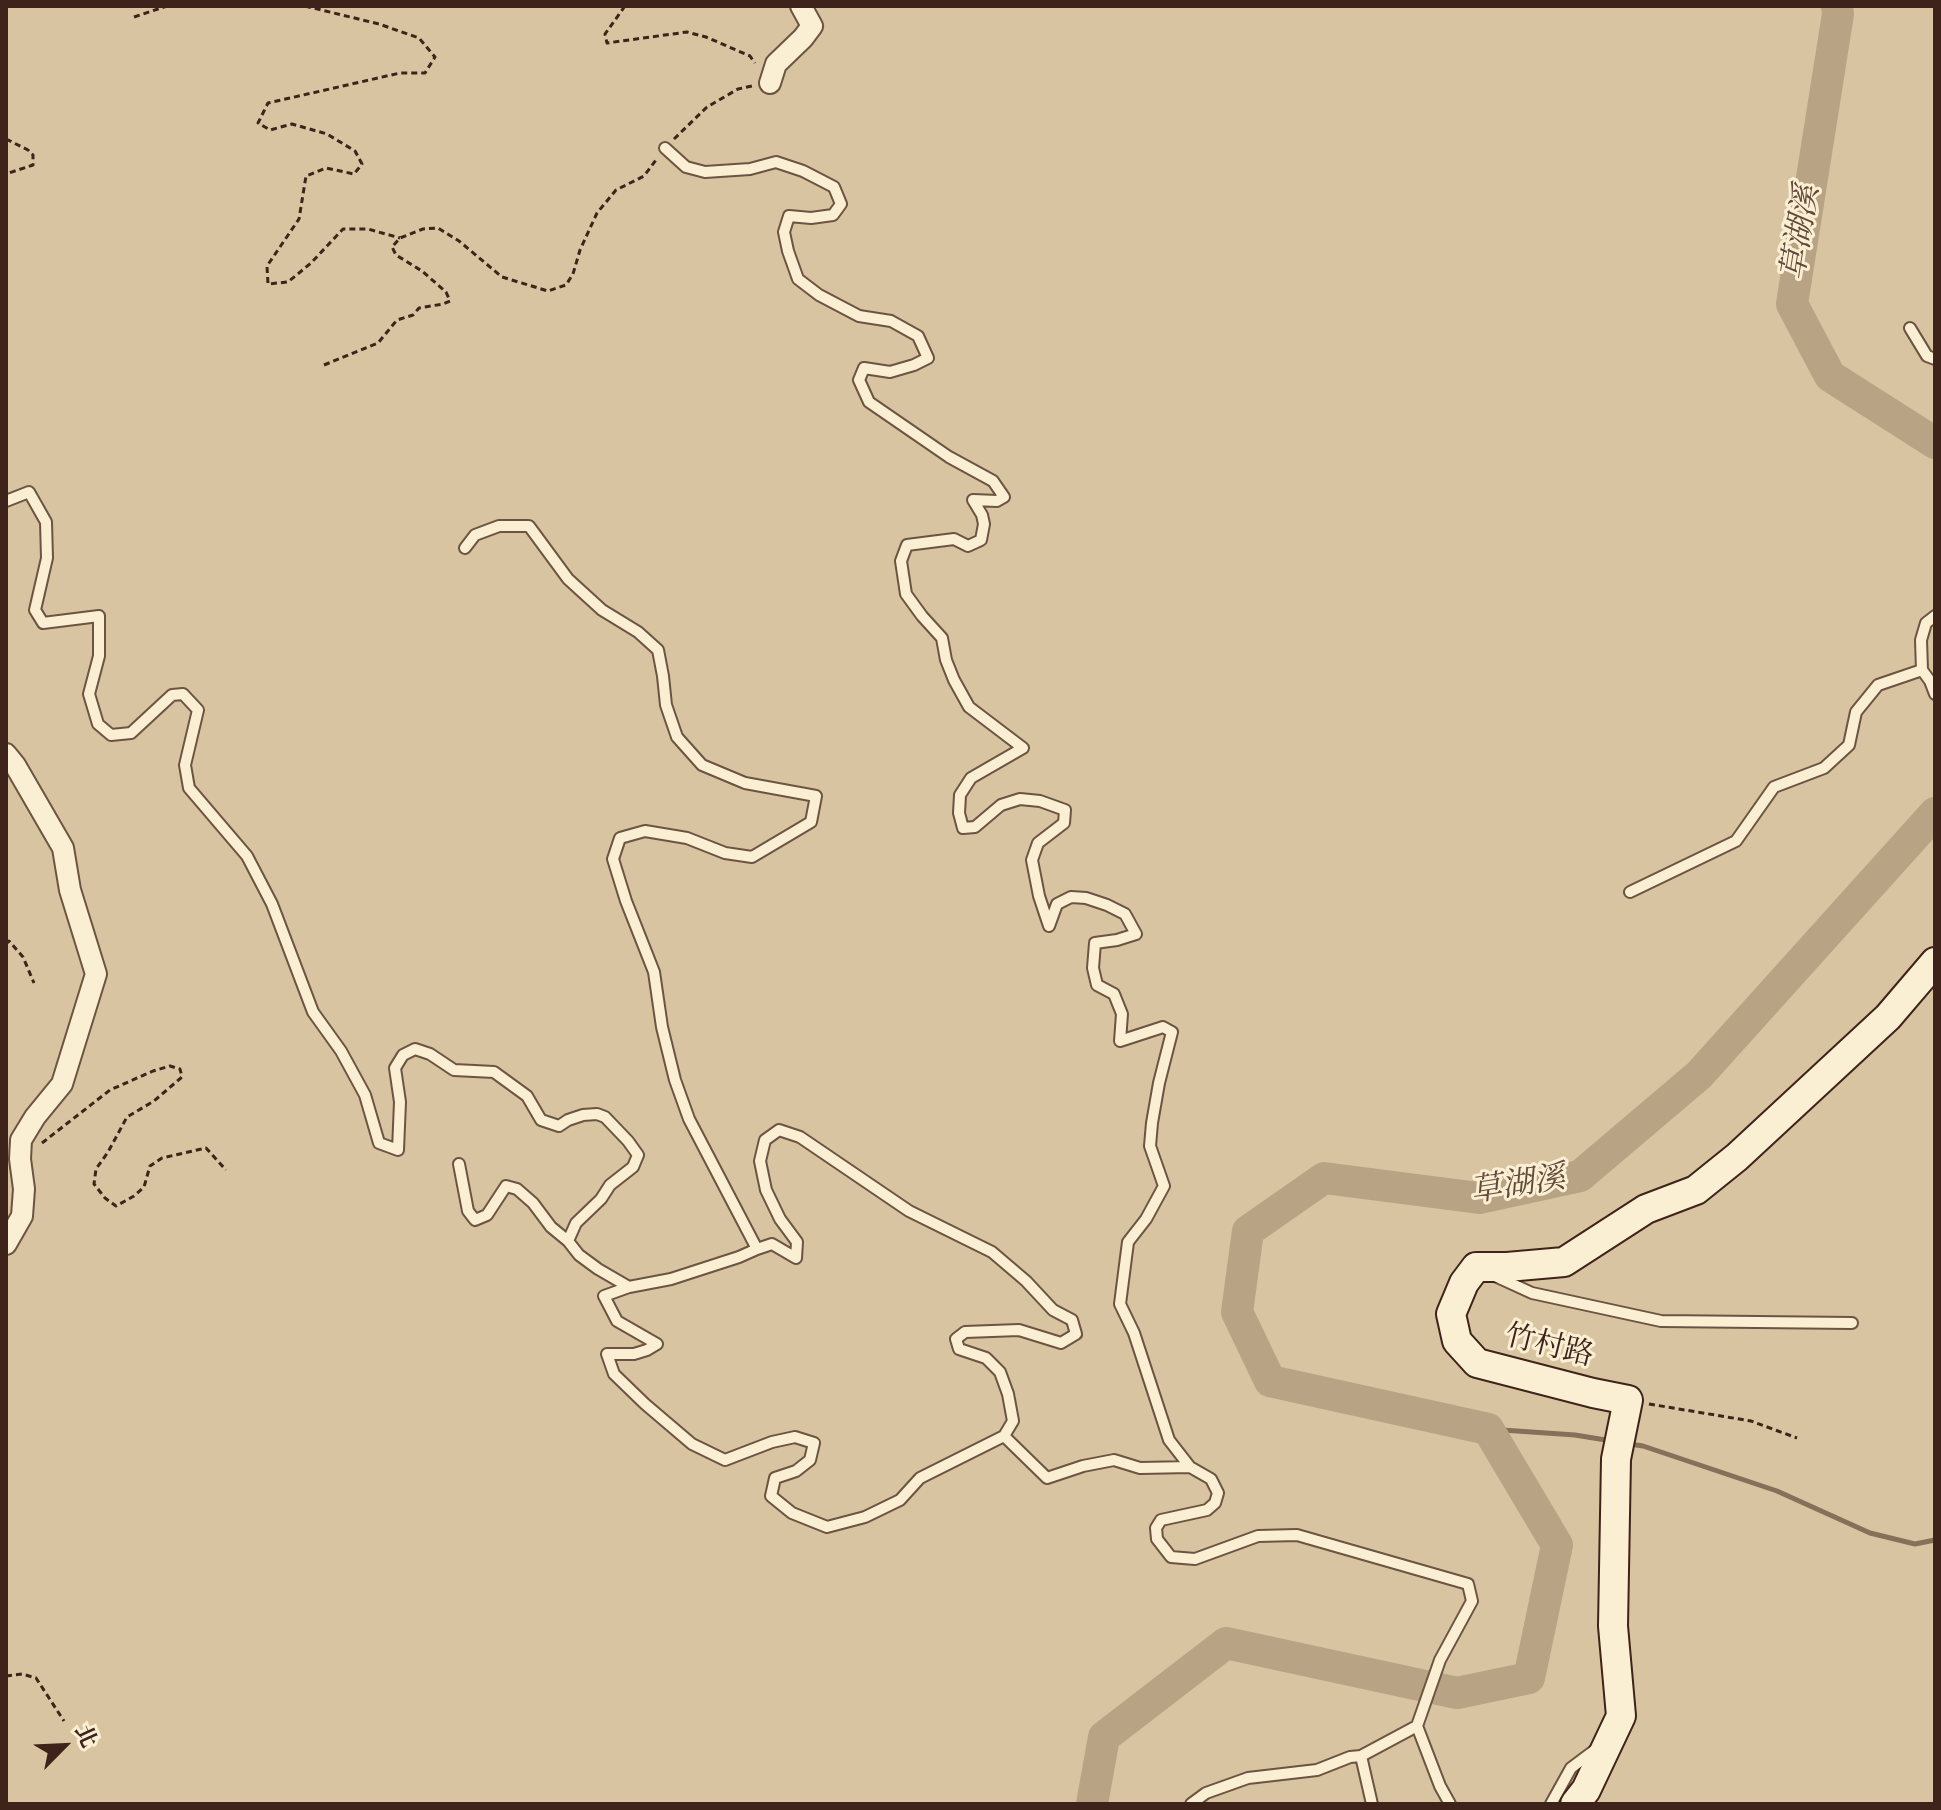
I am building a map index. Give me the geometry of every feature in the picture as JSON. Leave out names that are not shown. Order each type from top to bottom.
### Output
[{"type":"street","points":[[770,83],[776,64],[812,26],[801,6]]},
{"type":"street","points":[[6,754],[63,848],[70,890],[96,974],[62,1084],[21,1140],[22,1216],[6,1244]]},
{"type":"street","points":[[1476,1267],[1564,1262],[1646,1209],[1696,1190],[1737,1157],[1888,1017],[1935,962]]},
{"type":"street","name":"竹村路","points":[[1476,1267],[1464,1283],[1451,1314],[1457,1341],[1477,1363],[1628,1400]]},
{"type":"street","points":[[1575,1804],[1586,1790],[1621,1716],[1613,1626],[1619,1446],[1628,1400]]},
{"type":"lane","points":[[665,148],[686,167],[705,172],[750,169],[776,162],[803,171],[834,187],[841,204],[833,215],[811,218],[789,216],[784,232],[798,279],[819,295],[859,316],[891,321],[918,336],[928,358],[890,372],[864,368],[859,380],[869,402],[949,457],[993,481],[1004,497],[997,501],[973,500],[984,524],[981,540],[968,546],[954,539],[907,545],[901,561],[906,594],[942,638],[946,660],[969,707],[1023,748],[971,778],[960,795],[959,813],[963,828],[975,827],[1001,805],[1020,799],[1040,801],[1065,810],[1064,823],[1038,843],[1032,860],[1049,926],[1057,904],[1071,897],[1086,898],[1125,914],[1136,934],[1095,943],[1093,968],[1097,985],[1114,994],[1122,1014],[1120,1041],[1163,1027],[1172,1032],[1159,1083],[1150,1146],[1164,1186],[1146,1219],[1128,1242],[1120,1304],[1134,1333],[1169,1440],[1190,1467],[1211,1479],[1218,1493],[1215,1503],[1207,1510],[1161,1520],[1156,1528],[1157,1539],[1171,1557],[1195,1559],[1258,1536],[1297,1535],[1468,1584],[1472,1601],[1440,1660],[1417,1726],[1450,1804]]},
{"type":"lane","points":[[1910,328],[1927,356],[1935,359]]},
{"type":"lane","points":[[6,501],[29,492],[46,522],[47,558],[35,610],[43,623],[99,616],[99,656],[89,694],[98,724],[111,735],[131,733],[172,695],[183,694],[198,710],[185,765],[189,788],[247,856],[272,904],[313,1012],[341,1051],[365,1095],[379,1143],[398,1150],[400,1102],[395,1068],[403,1055],[415,1049],[430,1054],[454,1070],[494,1072],[527,1096],[541,1120],[559,1126],[583,1115],[597,1114],[605,1117],[628,1141],[638,1155],[633,1167],[610,1185],[601,1199],[576,1223],[568,1241]]},
{"type":"lane","points":[[465,548],[475,535],[499,526],[529,526],[568,579],[602,610],[638,632],[658,650],[666,705],[677,737],[702,765],[745,783],[816,796],[811,822],[752,857],[725,853],[687,838],[645,831],[620,838],[613,859],[654,972],[662,1027],[675,1080],[689,1119],[757,1249]]},
{"type":"lane","points":[[1935,616],[1926,623],[1921,640],[1922,670],[1935,694]]},
{"type":"lane","points":[[1630,892],[1736,841],[1774,787],[1824,768],[1849,745],[1856,712],[1878,685],[1922,670]]},
{"type":"lane","points":[[779,1130],[800,1137],[909,1211],[992,1252],[1026,1281],[1053,1310],[1072,1320],[1076,1334],[1061,1343],[1019,1330],[965,1332],[956,1339],[959,1349],[986,1358],[1000,1372],[1013,1421],[1004,1436],[920,1478],[900,1500],[865,1517],[827,1527],[792,1513],[771,1496],[775,1478],[796,1471],[810,1460],[814,1443],[795,1437],[772,1442],[725,1460],[692,1444],[614,1374],[607,1354],[634,1354],[657,1344],[617,1321],[604,1296],[629,1287],[671,1279],[772,1244],[796,1258],[797,1242],[780,1219],[766,1190],[760,1161],[765,1140],[779,1130]]},
{"type":"lane","points":[[459,1164],[468,1211],[475,1220],[487,1215],[506,1186],[517,1189],[579,1255],[629,1287]]},
{"type":"lane","points":[[1476,1267],[1532,1293],[1661,1321],[1852,1323]]},
{"type":"lane","points":[[1004,1436],[1047,1478],[1114,1460],[1140,1468],[1190,1467]]},
{"type":"lane","points":[[1191,1804],[1206,1793],[1248,1778],[1317,1770],[1361,1756],[1417,1726]]},
{"type":"lane","points":[[1551,1804],[1571,1768],[1609,1740]]},
{"type":"lane","points":[[1361,1756],[1372,1804]]},
{"type":"path","points":[[134,17],[167,6]]},
{"type":"path","points":[[305,6],[379,24],[419,38],[435,57],[425,73],[400,73],[268,103],[258,123],[270,130],[292,124],[327,134],[355,151],[362,164],[354,174],[326,168],[306,176],[299,219],[267,266],[268,284],[288,282],[343,229],[368,229],[400,238]]},
{"type":"path","points":[[324,365],[378,343],[397,320],[413,315],[419,308],[450,301],[446,292],[422,271],[396,255],[392,247],[400,238],[423,229],[438,228],[459,241],[502,277],[548,291],[566,285],[597,213],[616,190],[644,176],[665,148],[707,107],[738,89],[770,83],[750,56],[687,32],[607,43],[605,34],[625,6]]},
{"type":"path","points":[[6,139],[28,150],[33,155],[33,165],[6,174]]},
{"type":"path","points":[[6,944],[9,941],[23,957],[34,983]]},
{"type":"path","points":[[20,1159],[110,1090],[170,1066],[180,1069],[182,1077],[154,1101],[127,1117],[96,1169],[94,1184],[116,1206],[144,1187],[150,1166],[162,1158],[206,1148],[226,1170]]},
{"type":"path","points":[[1628,1400],[1751,1421],[1797,1438]]},
{"type":"path","points":[[6,1676],[22,1674],[36,1678],[64,1721]]},
{"type":"shaded area","points":[[6,6],[1935,6],[1935,1804],[6,1804]]},
{"type":"waterway","name":"草湖溪","points":[[1837,6],[1792,304],[1830,376],[1935,443]]},
{"type":"waterway","name":"草湖溪","points":[[1092,1804],[1104,1737],[1226,1643],[1457,1693],[1529,1678],[1557,1545],[1488,1429],[1270,1381],[1237,1312],[1248,1231],[1324,1178],[1479,1198],[1580,1176],[1699,1075],[1935,813]]},
{"type":"waterway","name":"草湖溪","points":[[1488,1429],[1575,1435],[1612,1441]]},
{"type":"waterway","name":"草湖溪","points":[[1630,1444],[1777,1491],[1870,1533],[1915,1544],[1935,1540]]}]
